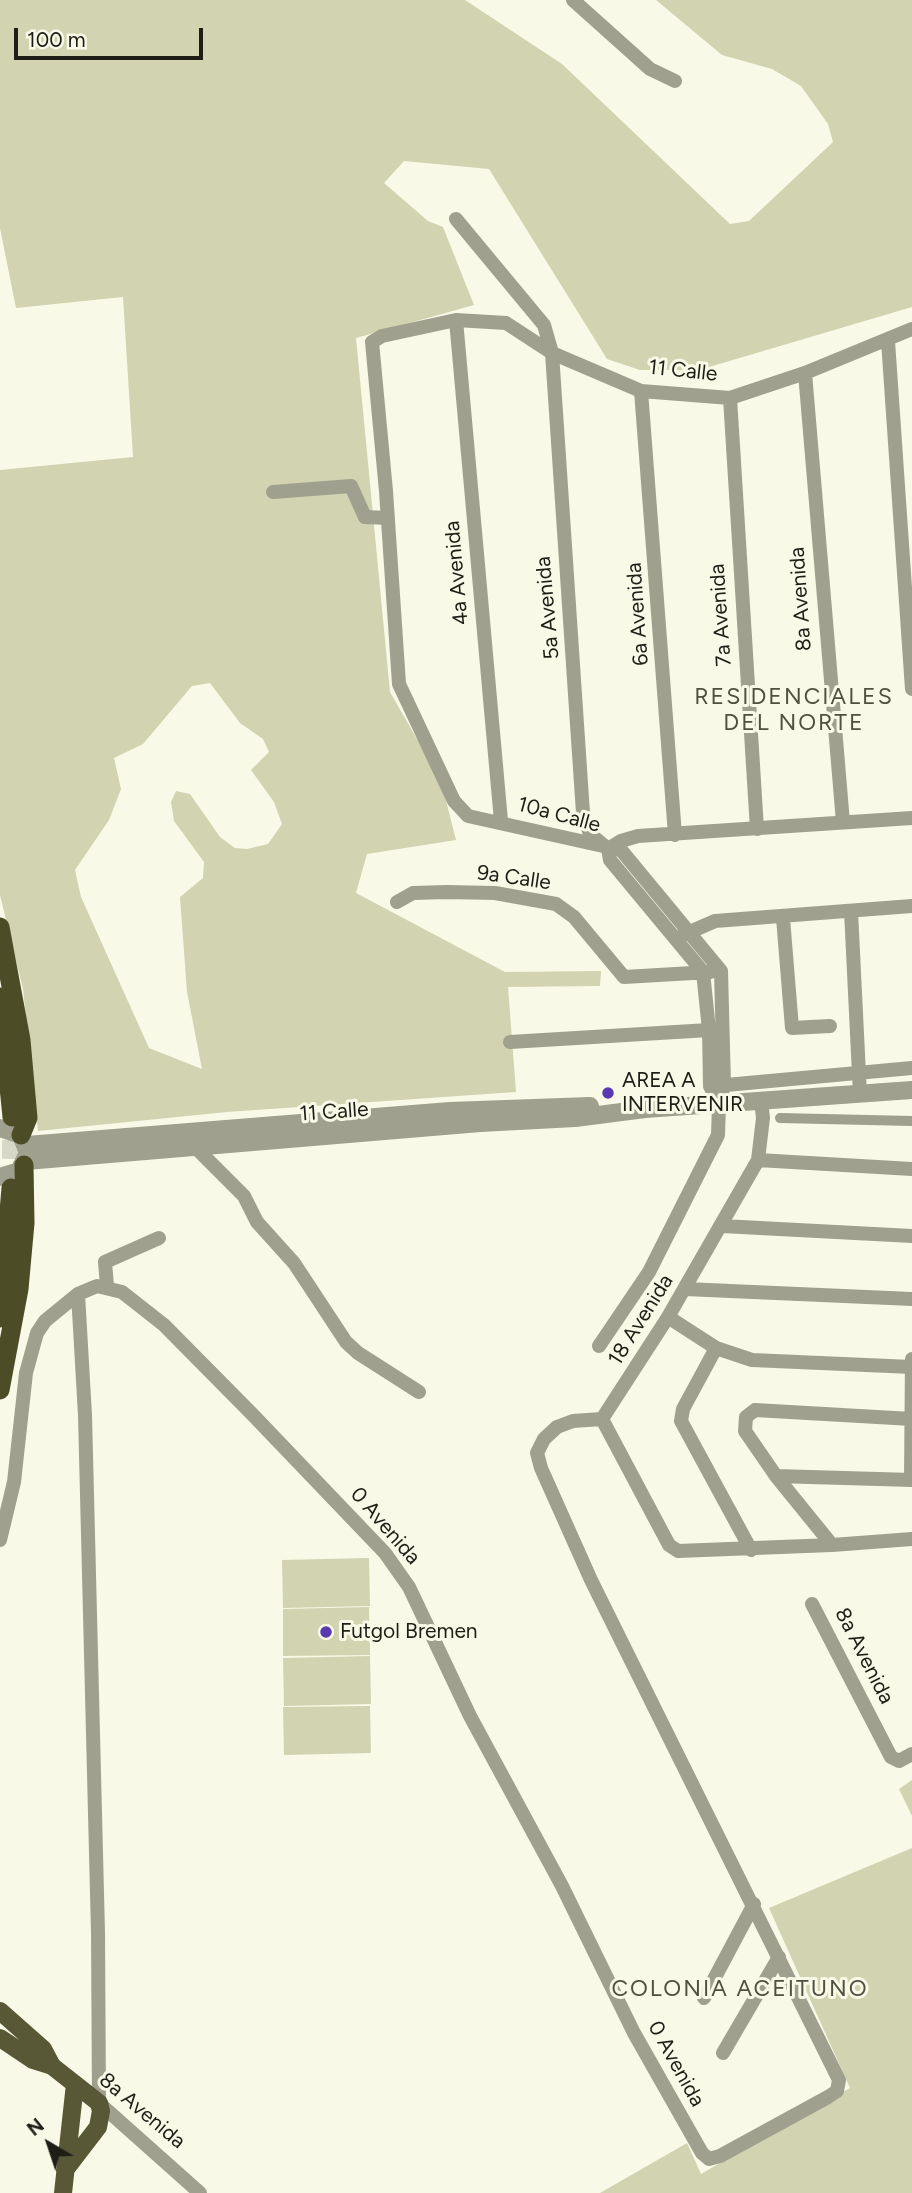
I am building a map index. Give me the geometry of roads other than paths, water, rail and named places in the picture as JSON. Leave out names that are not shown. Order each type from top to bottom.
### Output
[{"type":"highway","points":[[0,927],[21,1041],[28,1118],[24,1152],[26,1201],[19,1289],[0,1390]]},
{"type":"highway","points":[[0,997],[6,1123]]},
{"type":"highway","points":[[0,1318],[6,1182]]},
{"type":"main road","name":"8a Avenida","points":[[0,2011],[43,2049],[52,2066]]},
{"type":"main road","name":"8a Avenida","points":[[0,2038],[33,2060],[52,2066],[99,2103]]},
{"type":"main road","points":[[63,2193],[75,2084]]},
{"type":"main road","points":[[65,2170],[98,2127],[101,2111],[99,2103]]},
{"type":"street","points":[[573,0],[650,69],[675,81]]},
{"type":"street","name":"5a Avenida","points":[[456,219],[544,325],[552,353],[583,813],[590,834],[608,849],[610,860],[682,936],[721,971]]},
{"type":"street","name":"11 Calle","points":[[388,518],[372,342],[382,336],[456,320],[506,323],[552,353],[641,391],[730,398],[805,373],[912,329]]},
{"type":"street","name":"4a Avenida","points":[[456,320],[501,821]]},
{"type":"street","points":[[888,341],[912,689]]},
{"type":"street","name":"8a Avenida","points":[[805,373],[843,822]]},
{"type":"street","name":"6a Avenida","points":[[641,391],[675,835]]},
{"type":"street","name":"7a Avenida","points":[[730,398],[757,829]]},
{"type":"street","points":[[273,492],[351,486],[365,517],[388,518]]},
{"type":"street","name":"10a Calle","points":[[388,518],[399,684],[454,801],[468,816],[501,821],[608,849],[621,841],[638,836],[912,818]]},
{"type":"street","name":"9a Calle","points":[[397,902],[413,893],[447,892],[495,893],[556,904],[574,917],[624,977],[721,971]]},
{"type":"street","points":[[682,936],[715,921],[783,918],[912,906]]},
{"type":"street","points":[[851,911],[860,1095]]},
{"type":"street","points":[[783,918],[792,1028],[830,1026]]},
{"type":"street","name":"5a Avenida","points":[[682,936],[703,972]]},
{"type":"street","points":[[717,1086],[721,971]]},
{"type":"street","points":[[599,1346],[649,1272],[718,1135],[719,1104],[703,972]]},
{"type":"street","points":[[510,1042],[709,1030]]},
{"type":"street","points":[[717,1086],[912,1068]]},
{"type":"street","name":"11 Calle","points":[[24,1152],[190,1138],[575,1118],[645,1108],[912,1090]]},
{"type":"street","name":"18 Avenida","points":[[602,1419],[685,1289],[758,1160],[763,1118],[761,1101]]},
{"type":"street","points":[[780,1118],[912,1121]]},
{"type":"street","points":[[6,1123],[24,1152],[13,1175],[6,1182]]},
{"type":"street","points":[[190,1138],[244,1196],[268,1237],[294,1263],[346,1342],[358,1353],[419,1392]]},
{"type":"street","points":[[758,1160],[912,1169]]},
{"type":"street","points":[[722,1226],[912,1236]]},
{"type":"street","points":[[0,1540],[14,1482],[26,1373],[32,1350],[45,1321],[78,1294],[107,1286],[105,1262],[159,1238]]},
{"type":"street","name":"0 Avenida","points":[[107,1286],[122,1292],[164,1325],[385,1553],[409,1587],[470,1716],[562,1886],[634,2033],[702,2153],[709,2159],[720,2156],[836,2091],[839,2080],[779,1957]]},
{"type":"street","points":[[685,1289],[912,1299]]},
{"type":"street","points":[[78,1294],[85,1415],[98,1932],[99,2103]]},
{"type":"street","points":[[668,1317],[716,1348],[752,1360],[912,1367]]},
{"type":"street","points":[[716,1348],[683,1409],[681,1421],[751,1549]]},
{"type":"street","points":[[776,1476],[911,1480],[912,1358]]},
{"type":"street","points":[[832,1545],[776,1476],[745,1431],[746,1417],[755,1410],[911,1419]]},
{"type":"street","points":[[723,2053],[779,1957],[591,1580],[541,1468],[537,1453],[544,1439],[558,1427],[573,1421],[602,1419],[669,1545],[678,1551],[912,1539]]},
{"type":"street","name":"8a Avenida","points":[[812,1604],[891,1757],[906,1757]]},
{"type":"street","points":[[704,1998],[754,1905]]},
{"type":"street","name":"8a Avenida","points":[[99,2103],[200,2193]]},
{"type":"tunnel","points":[[11,1188],[12,1117]]},
{"type":"place","name":"AREA A INTERVENIR","points":[[608,1093]]},
{"type":"place","name":"Futgol Bremen","points":[[326,1632]]},
{"type":"district","name":"RESIDENCIALES DEL NORTE","points":[[794,710]]},
{"type":"district","name":"COLONIA ACEITUNO","points":[[740,1989]]}]
